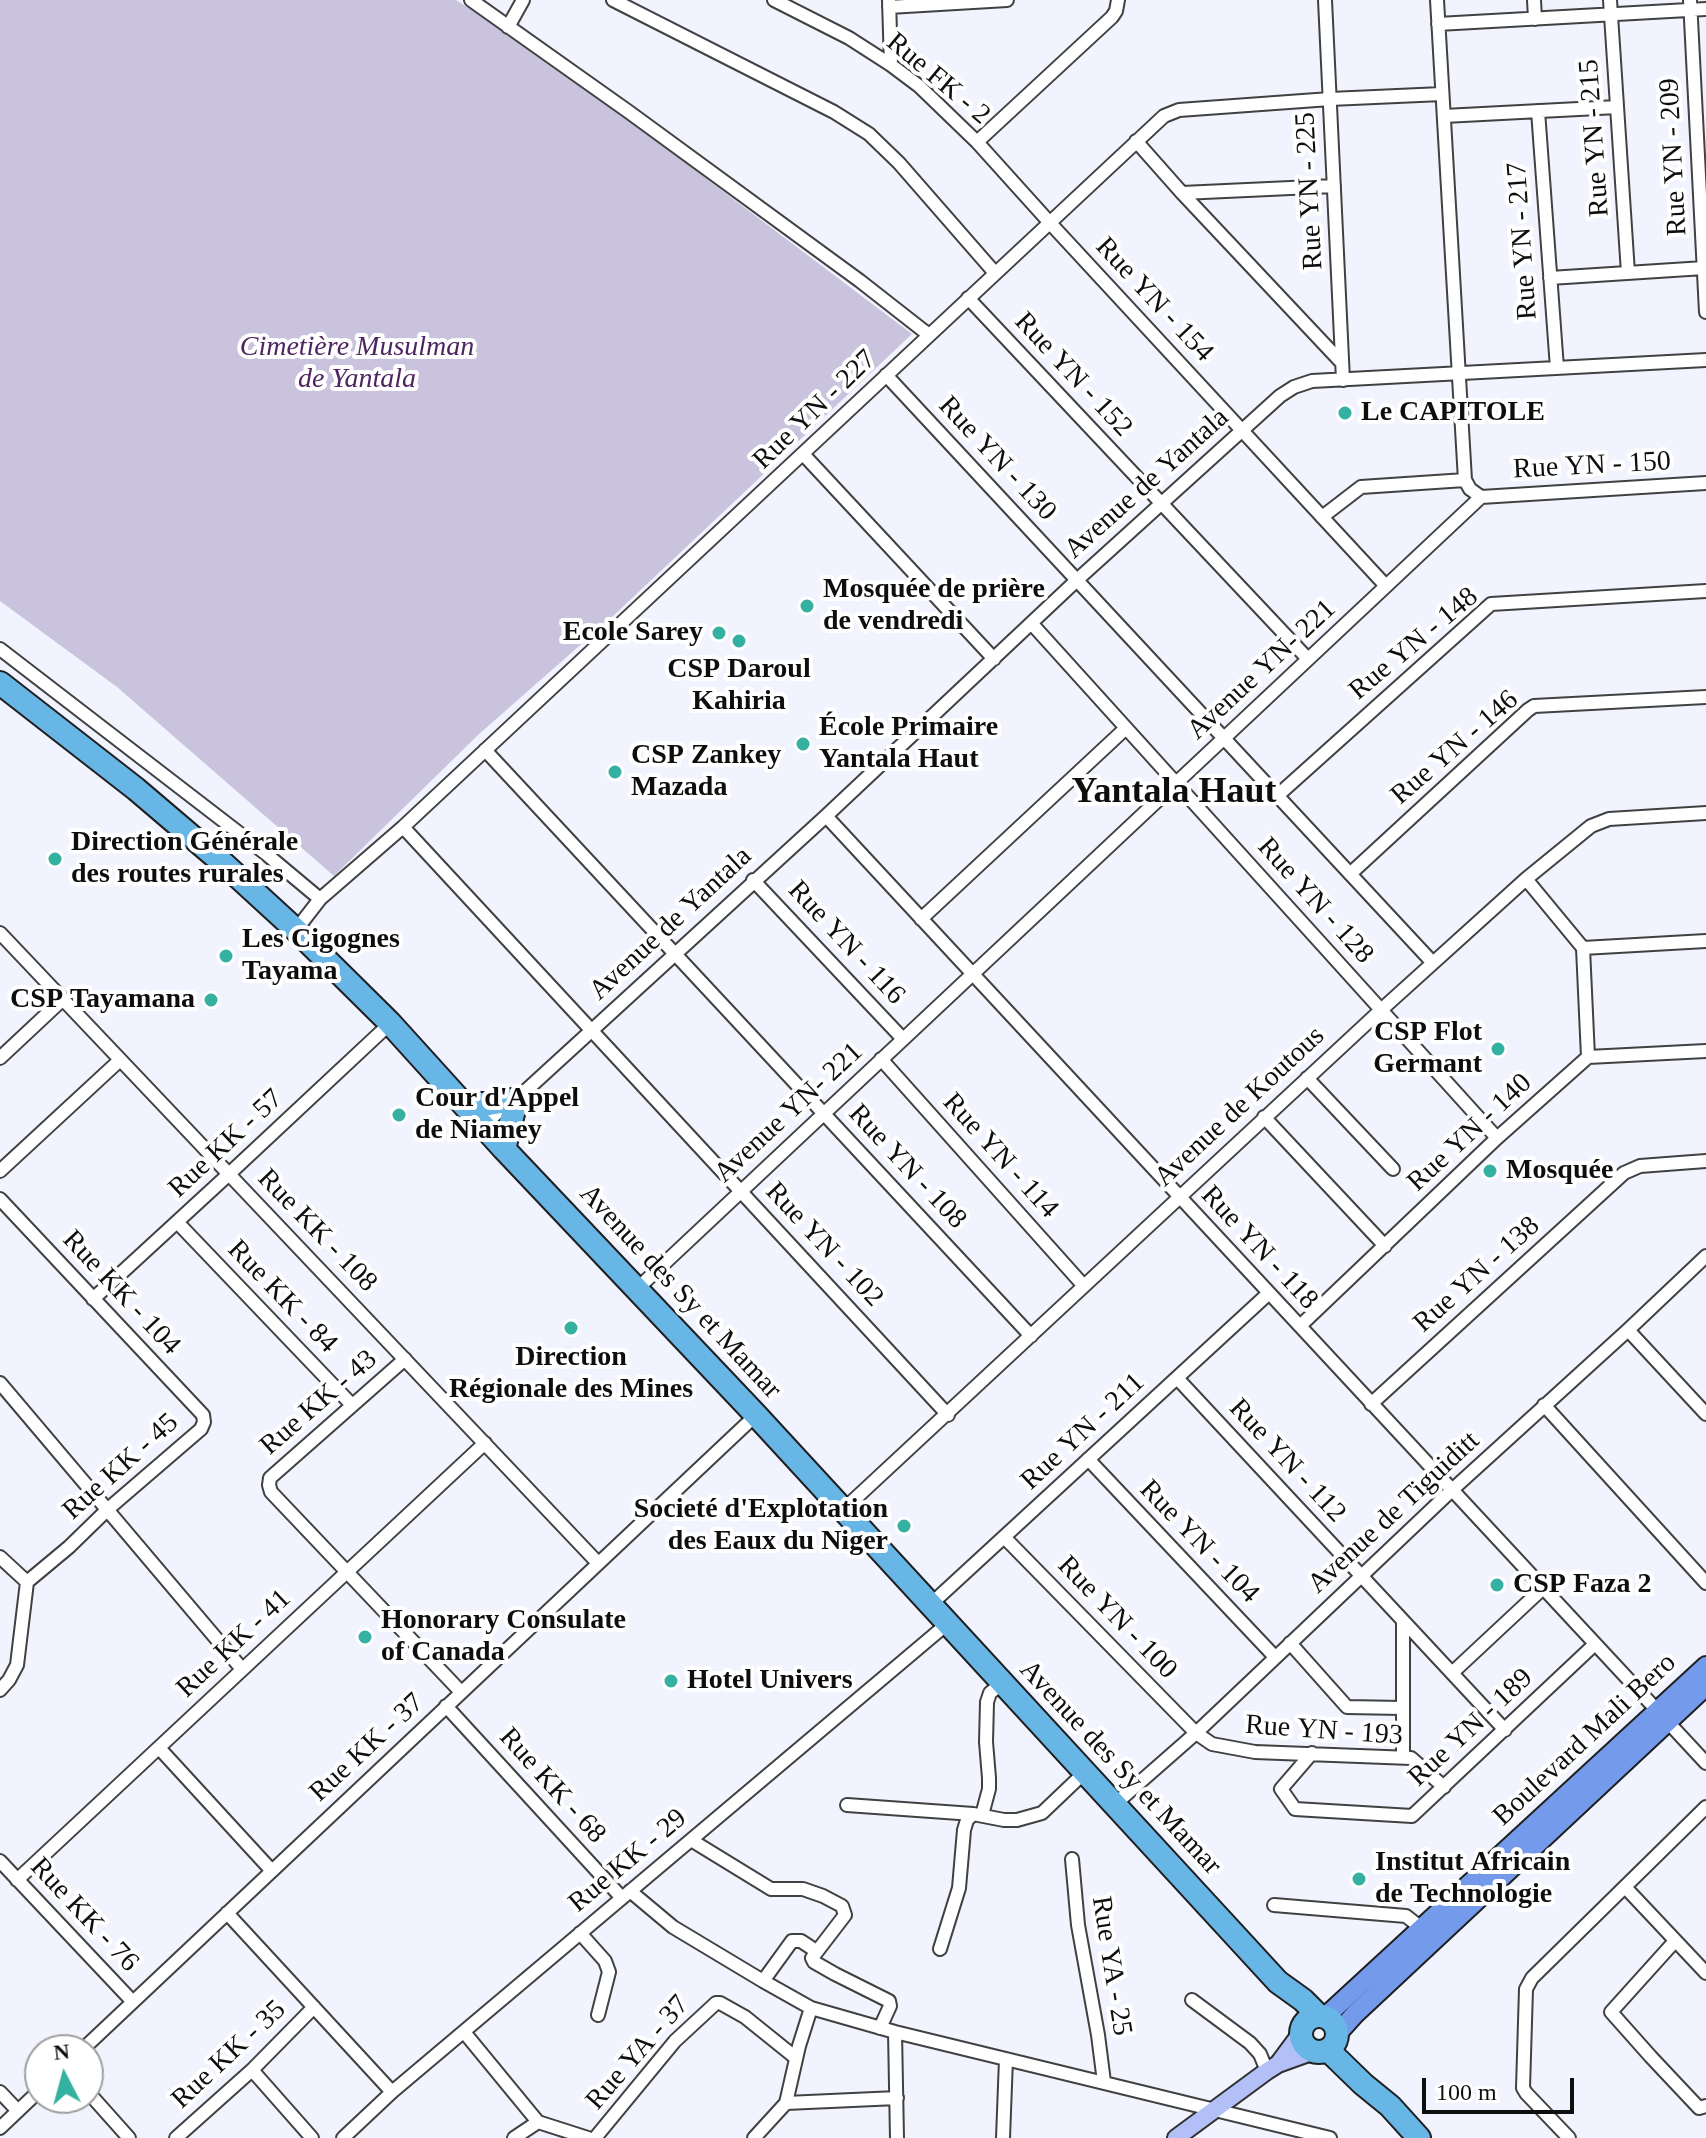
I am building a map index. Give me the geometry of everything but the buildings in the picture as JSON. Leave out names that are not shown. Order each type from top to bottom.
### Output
[{"type":"highway","name":"Avenue des Sy et Mamar","points":[[0,683],[136,789],[224,864],[389,1022],[1278,1982],[1303,2000],[1320,2033],[1363,2084],[1390,2106],[1408,2134]]},
{"type":"highway","points":[[464,1104],[515,1101],[504,1149]]},
{"type":"main road","name":"Boulevard Mali Bero","points":[[1662,1718],[1706,1666]]},
{"type":"main road","name":"Boulevard Mali Bero","points":[[1320,2033],[1355,2014],[1428,1934],[1662,1718],[1706,1686]]},
{"type":"street","points":[[471,0],[642,121],[929,335]]},
{"type":"street","points":[[508,27],[523,0]]},
{"type":"street","points":[[613,0],[834,112],[869,134],[899,163],[995,273]]},
{"type":"street","name":"Rue FK - 2","points":[[774,0],[849,38],[919,86],[977,142],[1050,223]]},
{"type":"street","points":[[891,65],[889,4],[1007,0]]},
{"type":"street","points":[[977,142],[1112,17],[1118,0]]},
{"type":"street","name":"Rue YN - 225","points":[[1325,0],[1343,380]]},
{"type":"street","points":[[1437,0],[1465,480],[1470,489],[1481,497]]},
{"type":"street","points":[[1534,0],[1535,19]]},
{"type":"street","name":"Rue YN - 215","points":[[1610,0],[1628,273]]},
{"type":"street","points":[[1438,24],[1611,14],[1690,5],[1706,9]]},
{"type":"street","name":"Rue YN - 209","points":[[1690,5],[1700,87],[1706,312]]},
{"type":"street","name":"Rue YN - 227","points":[[296,930],[320,899],[403,827],[1164,116],[1179,110],[1442,94]]},
{"type":"street","points":[[1444,116],[1617,107]]},
{"type":"street","name":"Rue YN - 217","points":[[1538,111],[1557,368]]},
{"type":"street","points":[[1136,141],[1342,363]]},
{"type":"street","points":[[1182,193],[1334,186]]},
{"type":"street","name":"Rue YN - 154","points":[[1050,223],[1386,586]]},
{"type":"street","points":[[1550,278],[1704,268]]},
{"type":"street","name":"Rue YN - 152","points":[[968,298],[1308,659]]},
{"type":"street","name":"Avenue de Yantala","points":[[486,1127],[826,816],[1077,580],[1267,406],[1294,387],[1312,381],[1706,360]]},
{"type":"street","name":"Rue YN - 130","points":[[886,375],[1433,963]]},
{"type":"street","points":[[803,454],[994,659]]},
{"type":"street","points":[[1322,517],[1361,487],[1465,480]]},
{"type":"street","name":"Rue YN - 150","points":[[1481,497],[1706,483]]},
{"type":"street","name":"Avenue YN- 221","points":[[637,1289],[1481,497]]},
{"type":"street","name":"Rue YN - 148","points":[[1277,796],[1491,604],[1706,591]]},
{"type":"street","name":"Rue YN - 128","points":[[1032,624],[1497,1138]]},
{"type":"street","points":[[0,649],[320,899]]},
{"type":"street","name":"Rue YN - 146","points":[[1350,874],[1534,706],[1706,697]]},
{"type":"street","points":[[921,919],[1126,728]]},
{"type":"street","name":"Rue YN - 108","points":[[485,750],[1031,1336]]},
{"type":"street","name":"Avenue de Koutous","points":[[843,1510],[1381,1010],[1526,879],[1591,826],[1600,821],[1706,813]]},
{"type":"street","name":"Rue YN - 118","points":[[826,816],[1706,1763]]},
{"type":"street","name":"Rue YN - 102","points":[[403,827],[948,1415]]},
{"type":"street","points":[[1526,879],[1583,948],[1588,1057],[1706,1051]]},
{"type":"street","name":"Rue YN - 116","points":[[753,880],[903,1039]]},
{"type":"street","name":"Rue KK - 108","points":[[0,933],[598,1563]]},
{"type":"street","points":[[1583,948],[1706,941]]},
{"type":"street","points":[[0,1058],[63,999]]},
{"type":"street","name":"Rue KK - 57","points":[[93,1299],[389,1022]]},
{"type":"street","name":"Rue YN - 140","points":[[1300,1326],[1497,1138],[1588,1057]]},
{"type":"street","name":"Rue YN - 114","points":[[881,1059],[1083,1285]]},
{"type":"street","points":[[0,1171],[120,1060]]},
{"type":"street","points":[[1307,1078],[1393,1169]]},
{"type":"street","points":[[1264,1117],[1385,1246]]},
{"type":"street","name":"Rue YN - 138","points":[[1371,1404],[1624,1173],[1640,1166],[1706,1161]]},
{"type":"street","name":"Rue KK - 104","points":[[0,1199],[203,1415],[204,1422]]},
{"type":"street","name":"Rue KK - 84","points":[[177,1222],[352,1405]]},
{"type":"street","name":"Avenue de Tiguiditt","points":[[1114,1805],[1196,1733],[1452,1490],[1706,1256]]},
{"type":"street","name":"Rue YN - 211","points":[[930,1605],[1269,1293]]},
{"type":"street","points":[[1628,1330],[1706,1414]]},
{"type":"street","name":"Rue KK - 43","points":[[347,1571],[271,1492],[270,1478],[405,1359]]},
{"type":"street","name":"Rue YN - 112","points":[[1177,1378],[1505,1730]]},
{"type":"street","points":[[0,1383],[242,1669]]},
{"type":"street","points":[[1544,1405],[1706,1583]]},
{"type":"street","name":"Rue KK - 37","points":[[99,2034],[756,1415]]},
{"type":"street","name":"Rue KK - 45","points":[[27,1582],[201,1429],[204,1422]]},
{"type":"street","name":"Rue KK - 41","points":[[17,1880],[485,1443]]},
{"type":"street","name":"Rue YN - 104","points":[[1088,1459],[1275,1657]]},
{"type":"street","name":"Rue YN - 100","points":[[1004,1537],[1196,1733]]},
{"type":"street","points":[[0,1557],[27,1582],[17,1665],[0,1690]]},
{"type":"street","points":[[347,1571],[461,1692]]},
{"type":"street","points":[[1452,1673],[1542,1589]]},
{"type":"street","points":[[1403,1621],[1403,1757]]},
{"type":"street","name":"Rue KK - 29","points":[[351,2136],[392,2092],[947,1624]]},
{"type":"street","points":[[1290,1643],[1347,1707],[1402,1708]]},
{"type":"street","name":"Rue YN - 189","points":[[1312,1753],[1281,1789],[1295,1809],[1412,1816],[1595,1644]]},
{"type":"street","points":[[940,1949],[959,1888],[967,1820],[978,1815],[989,1789],[987,1702],[990,1693],[1001,1684]]},
{"type":"street","name":"Rue KK - 68","points":[[446,1706],[626,1894],[673,1927],[811,2008],[895,2032],[1330,2138]]},
{"type":"street","name":"Rue YN - 193","points":[[1196,1733],[1212,1744],[1255,1752],[1413,1759],[1444,1787]]},
{"type":"street","points":[[160,1749],[272,1871]]},
{"type":"street","points":[[847,1805],[1017,1820],[1042,1813],[1084,1773]]},
{"type":"street","points":[[1569,2138],[1526,2093],[1522,2084],[1526,1989],[1532,1978],[1706,1807]]},
{"type":"street","points":[[691,1840],[771,1889],[803,1889],[842,1906],[845,1915],[812,1958],[814,1962],[889,2001],[890,2006],[880,2028]]},
{"type":"street","name":"Rue YA - 25","points":[[1072,1859],[1078,1925],[1104,2082]]},
{"type":"street","name":"Rue KK - 76","points":[[0,1861],[133,2002]]},
{"type":"street","points":[[1625,1887],[1706,1973]]},
{"type":"street","points":[[1274,1905],[1406,1916],[1428,1934]]},
{"type":"street","points":[[227,1913],[392,2092]]},
{"type":"street","points":[[580,1933],[605,1961],[609,1972],[598,2015]]},
{"type":"street","points":[[763,1981],[792,1941],[801,1941],[816,1951]]},
{"type":"street","points":[[1675,1941],[1611,2012],[1699,2108],[1706,2106]]},
{"type":"street","points":[[1192,2000],[1250,2043],[1273,2067]]},
{"type":"street","name":"Rue YA - 37","points":[[595,2138],[675,2041],[716,2003],[745,2017],[796,2058]]},
{"type":"street","name":"Rue KK - 35","points":[[176,2138],[252,2070],[314,2007]]},
{"type":"street","points":[[754,2138],[786,2103],[811,2008]]},
{"type":"street","points":[[464,2032],[538,2122],[588,2138]]},
{"type":"street","points":[[895,2032],[897,2138]]},
{"type":"street","points":[[1178,2137],[1320,2033]]},
{"type":"street","points":[[1003,2138],[1006,2059]]},
{"type":"street","points":[[252,2070],[312,2138]]},
{"type":"street","points":[[0,2092],[18,2111]]},
{"type":"street","points":[[786,2103],[897,2098]]},
{"type":"street","points":[[0,2128],[24,2105]]},
{"type":"street","points":[[104,2110],[129,2138]]},
{"type":"street","points":[[514,2138],[538,2122]]},
{"type":"green space","name":"Cimetière Musulman de Yantala","points":[[0,0],[456,0],[536,51],[912,334],[611,618],[478,735],[334,876],[117,687],[0,601]]},
{"type":"place","name":"Le CAPITOLE","points":[[1345,413]]},
{"type":"place","name":"Mosquée de prière de vendredi","points":[[807,606]]},
{"type":"place","name":"Ecole Sarey","points":[[719,633]]},
{"type":"place","name":"CSP Daroul Kahiria","points":[[739,641]]},
{"type":"place","name":"École Primaire Yantala Haut","points":[[803,744]]},
{"type":"place","name":"CSP Zankey Mazada","points":[[615,772]]},
{"type":"place","name":"Direction Générale des routes rurales","points":[[55,859]]},
{"type":"place","name":"Les Cigognes Tayama","points":[[226,956]]},
{"type":"place","name":"CSP Tayamana","points":[[211,1000]]},
{"type":"place","name":"CSP Flot Germant","points":[[1498,1049]]},
{"type":"place","name":"Cour d'Appel de Niamey","points":[[399,1115]]},
{"type":"place","name":"Mosquée","points":[[1490,1171]]},
{"type":"place","name":"Direction Régionale des Mines","points":[[571,1328]]},
{"type":"place","name":"Societé d'Explotation des Eaux du Niger","points":[[904,1526]]},
{"type":"place","name":"CSP Faza 2","points":[[1497,1585]]},
{"type":"place","name":"Honorary Consulate of Canada","points":[[365,1637]]},
{"type":"place","name":"Hotel Univers","points":[[671,1681]]},
{"type":"place","name":"Institut Africain de Technologie","points":[[1359,1879]]},
{"type":"district","name":"Yantala Haut","points":[[1174,793]]}]
